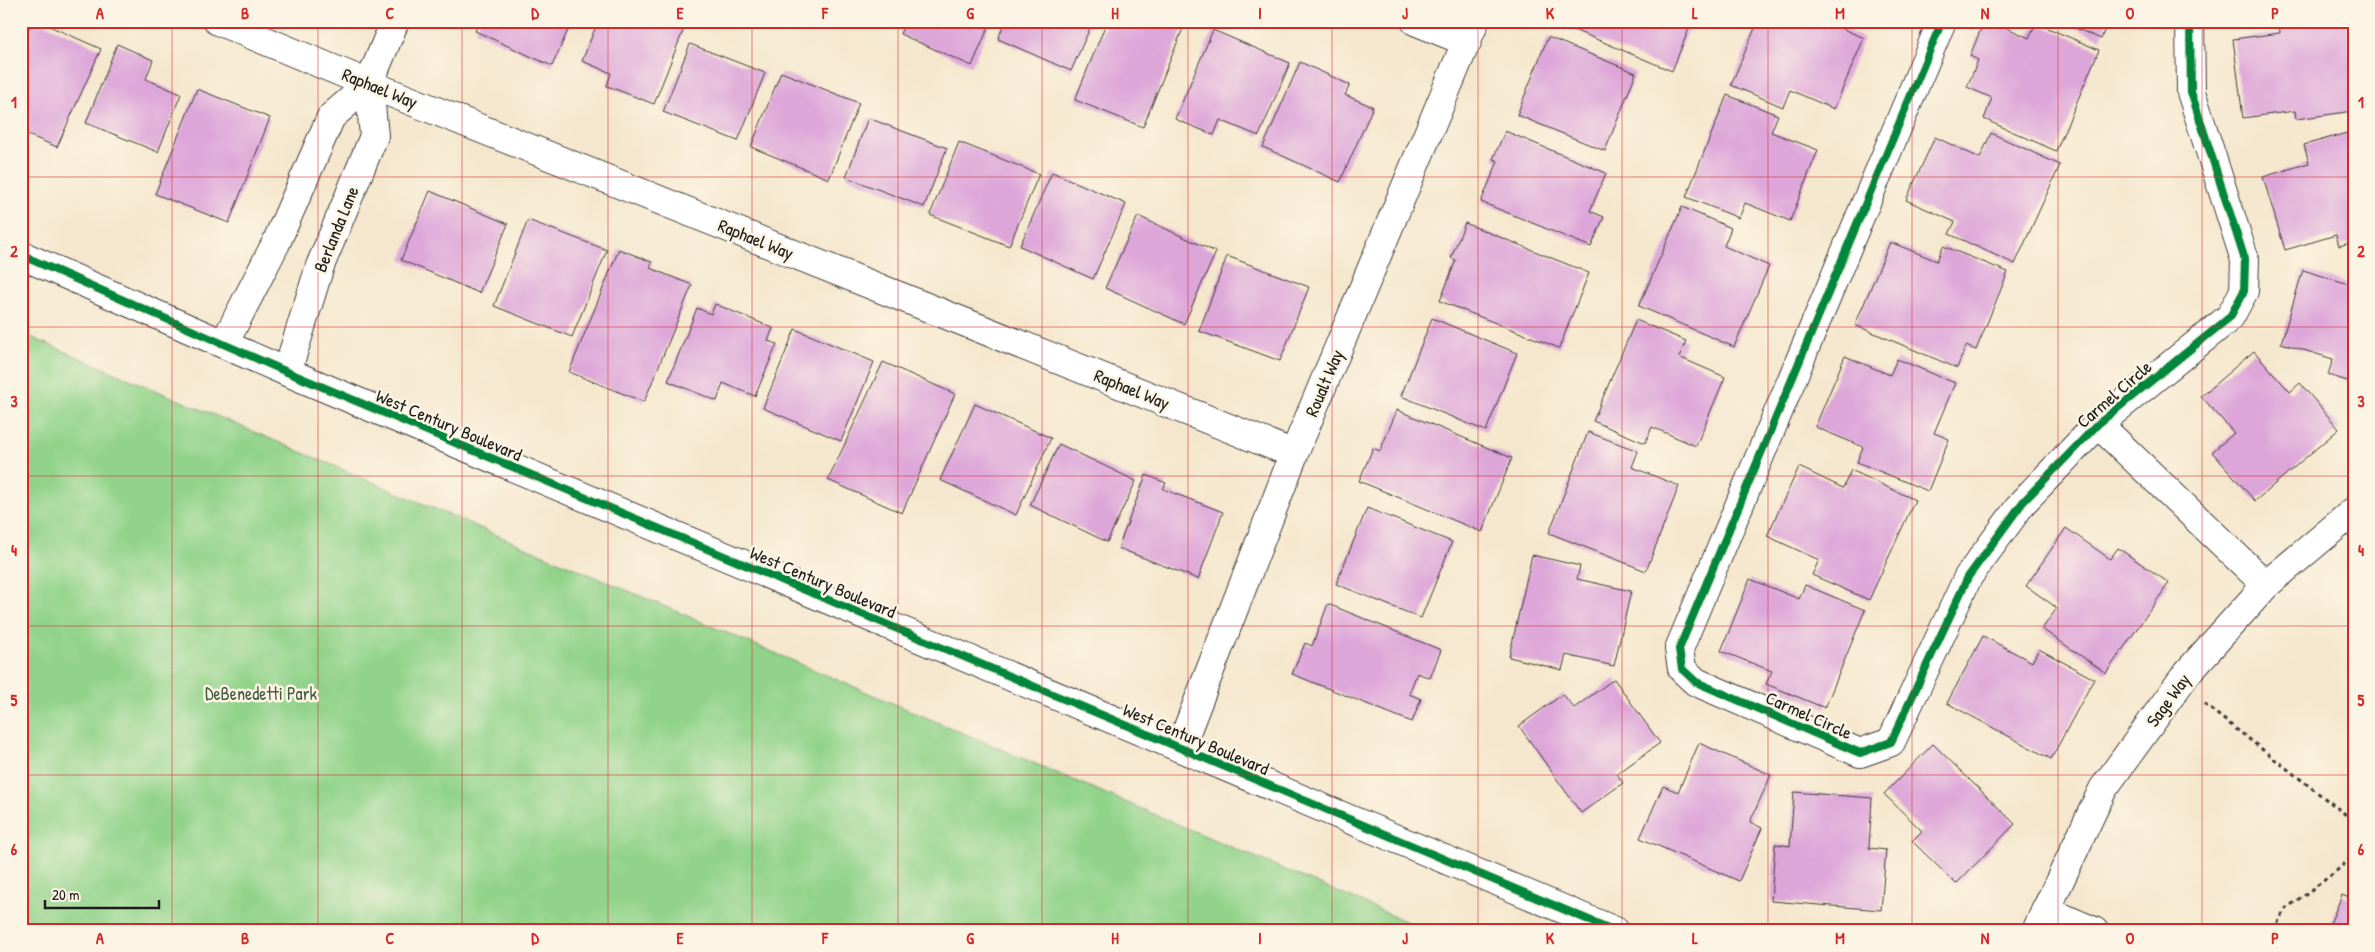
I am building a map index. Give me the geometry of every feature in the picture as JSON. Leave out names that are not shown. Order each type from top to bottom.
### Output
[{"type":"street","name":"Raphael Way","points":[[218,21],[369,84],[1294,454]]},
{"type":"street","name":"Berlanda Lane","points":[[287,372],[320,266],[374,136],[369,84],[395,21]]},
{"type":"street","points":[[1415,21],[1471,32]]},
{"type":"street","name":"Carmel Circle","points":[[1942,21],[1679,648],[1682,669],[1696,682],[1860,754],[1891,742],[1968,577],[2023,502],[2098,424],[2230,317],[2244,291],[2245,260],[2192,92],[2190,21]]},
{"type":"street","name":"Roualt Way","points":[[1180,748],[1294,454],[1471,32]]},
{"type":"street","name":"Berlanda Lane","points":[[224,344],[276,243],[330,116],[369,84]]},
{"type":"street","name":"West Century Boulevard","points":[[21,255],[287,372],[1615,931]]},
{"type":"street","name":"Carmel Circle","points":[[2098,424],[2266,586]]},
{"type":"street","name":"Sage Way","points":[[2041,920],[2103,789],[2187,672],[2266,586],[2354,511]]},
{"type":"street","points":[[2041,920],[2094,931]]},
{"type":"path","points":[[2179,685],[2354,820]]},
{"type":"path","points":[[2274,931],[2284,910],[2334,873],[2354,855]]},
{"type":"green space","name":"DeBenedetti Park","points":[[21,333],[1429,931],[21,931]]},
{"type":"building","points":[[32,21],[38,21],[101,49],[57,147],[21,132],[21,46]]},
{"type":"building","points":[[480,21],[572,21],[552,66],[475,31]]},
{"type":"building","points":[[598,21],[657,21],[683,31],[654,104],[607,86],[611,73],[582,61]]},
{"type":"building","points":[[906,21],[991,21],[972,66],[900,34]]},
{"type":"building","points":[[1005,21],[1093,21],[1071,71],[998,39]]},
{"type":"building","points":[[1107,21],[1186,21],[1143,127],[1075,100]]},
{"type":"building","points":[[1553,21],[1692,21],[1672,71]]},
{"type":"building","points":[[1758,21],[1824,21],[1864,38],[1834,109],[1790,90],[1783,107],[1731,85]]},
{"type":"building","points":[[1984,21],[1992,21],[2029,38],[2036,23],[2099,50],[2056,151],[1984,119],[1992,98],[1967,87],[1978,60],[1970,56]]},
{"type":"building","points":[[2059,21],[2108,21],[2101,39]]},
{"type":"building","points":[[2279,21],[2347,21],[2354,71],[2354,111],[2296,119],[2295,111],[2243,118],[2233,39],[2280,33]]},
{"type":"building","points":[[1213,30],[1290,63],[1259,136],[1220,120],[1214,135],[1175,119]]},
{"type":"building","points":[[1548,37],[1636,73],[1605,151],[1517,115]]},
{"type":"building","points":[[117,44],[153,60],[146,79],[181,94],[158,152],[86,123]]},
{"type":"building","points":[[690,44],[765,73],[738,141],[663,112]]},
{"type":"building","points":[[1300,62],[1350,85],[1345,95],[1373,107],[1340,182],[1263,147]]},
{"type":"building","points":[[781,72],[859,103],[829,179],[751,147]]},
{"type":"building","points":[[197,89],[270,118],[229,223],[155,194]]},
{"type":"building","points":[[1727,95],[1778,115],[1771,132],[1818,150],[1790,221],[1745,203],[1739,218],[1686,197]]},
{"type":"building","points":[[868,118],[947,148],[924,207],[846,177]]},
{"type":"building","points":[[1505,131],[1606,173],[1590,211],[1604,217],[1591,247],[1481,202],[1498,161],[1493,159]]},
{"type":"building","points":[[2354,131],[2354,242],[2339,246],[2336,235],[2285,250],[2263,177],[2309,163],[2304,145]]},
{"type":"building","points":[[1991,133],[2060,165],[2015,264],[1949,234],[1955,222],[1906,200],[1935,137],[1980,158]]},
{"type":"building","points":[[959,142],[1039,174],[1009,246],[930,215]]},
{"type":"building","points":[[1052,172],[1126,204],[1093,279],[1020,246]]},
{"type":"building","points":[[430,191],[508,224],[479,293],[401,260]]},
{"type":"building","points":[[1682,207],[1731,228],[1724,246],[1769,266],[1734,347],[1639,306]]},
{"type":"building","points":[[1138,216],[1216,252],[1184,324],[1105,288]]},
{"type":"building","points":[[528,220],[607,250],[572,337],[494,306]]},
{"type":"building","points":[[1465,223],[1589,273],[1559,348],[1440,301],[1456,260],[1451,258]]},
{"type":"building","points":[[1890,242],[1937,261],[1943,246],[2008,272],[1976,350],[1966,346],[1957,368],[1855,325]]},
{"type":"building","points":[[619,249],[652,262],[650,268],[692,285],[644,402],[569,372]]},
{"type":"building","points":[[1227,256],[1309,287],[1280,361],[1199,331]]},
{"type":"building","points":[[2303,270],[2352,285],[2354,281],[2354,383],[2328,375],[2333,359],[2281,343]]},
{"type":"building","points":[[715,304],[773,328],[768,341],[777,344],[755,396],[723,383],[717,401],[668,381],[697,308],[711,314]]},
{"type":"building","points":[[1432,318],[1517,353],[1486,431],[1401,396]]},
{"type":"building","points":[[1636,320],[1686,341],[1679,357],[1725,377],[1696,446],[1652,427],[1645,443],[1593,421]]},
{"type":"building","points":[[795,329],[874,362],[841,441],[763,408]]},
{"type":"building","points":[[2254,351],[2290,392],[2300,383],[2339,429],[2255,501],[2212,452],[2234,433],[2201,396]]},
{"type":"building","points":[[1845,356],[1890,375],[1897,359],[1955,383],[1934,433],[1949,439],[1928,491],[1857,462],[1863,447],[1815,427]]},
{"type":"building","points":[[883,362],[955,394],[902,513],[828,480]]},
{"type":"building","points":[[975,404],[1051,438],[1016,515],[940,480]]},
{"type":"building","points":[[1397,410],[1512,458],[1482,532],[1359,481],[1373,448],[1380,451]]},
{"type":"building","points":[[1588,432],[1638,451],[1632,467],[1679,486],[1646,571],[1549,533]]},
{"type":"building","points":[[1059,444],[1136,481],[1107,542],[1030,505]]},
{"type":"building","points":[[1799,467],[1843,488],[1851,470],[1915,500],[1869,600],[1812,575],[1819,560],[1767,536]]},
{"type":"building","points":[[1146,475],[1166,483],[1163,489],[1223,512],[1198,579],[1118,548]]},
{"type":"building","points":[[1367,508],[1452,542],[1421,618],[1336,584]]},
{"type":"building","points":[[2066,528],[2110,559],[2118,548],[2169,583],[2106,673],[2042,629],[2057,608],[2026,586]]},
{"type":"building","points":[[1532,555],[1580,566],[1577,579],[1631,591],[1614,666],[1566,655],[1562,670],[1509,657]]},
{"type":"building","points":[[1750,579],[1799,599],[1805,585],[1865,610],[1825,708],[1766,684],[1772,671],[1721,651]]},
{"type":"building","points":[[1328,604],[1441,650],[1430,678],[1417,673],[1409,694],[1421,699],[1412,722],[1292,674],[1305,643],[1312,646]]},
{"type":"building","points":[[1983,636],[2032,662],[2039,649],[2094,679],[2051,759],[1947,703]]},
{"type":"building","points":[[1614,679],[1660,743],[1617,774],[1623,783],[1581,813],[1519,726],[1563,694],[1574,708]]},
{"type":"building","points":[[1699,743],[1771,775],[1750,822],[1762,828],[1739,881],[1640,838],[1663,786],[1678,792]]},
{"type":"building","points":[[1933,744],[2015,824],[1956,884],[1912,841],[1922,831],[1884,794]]},
{"type":"building","points":[[1794,792],[1872,798],[1869,848],[1886,850],[1881,910],[1771,901],[1775,844],[1790,846]]},
{"type":"building","points":[[2342,895],[2354,900],[2354,931],[2327,931]]},
{"type":"cycle path","points":[[1942,21],[1679,649],[1682,669],[1696,682],[1860,753],[1891,742],[1968,577],[2023,502],[2098,424],[2230,317],[2244,291],[2245,260],[2191,92],[2190,21]]},
{"type":"cycle path","points":[[21,255],[287,372],[1615,931]]}]
